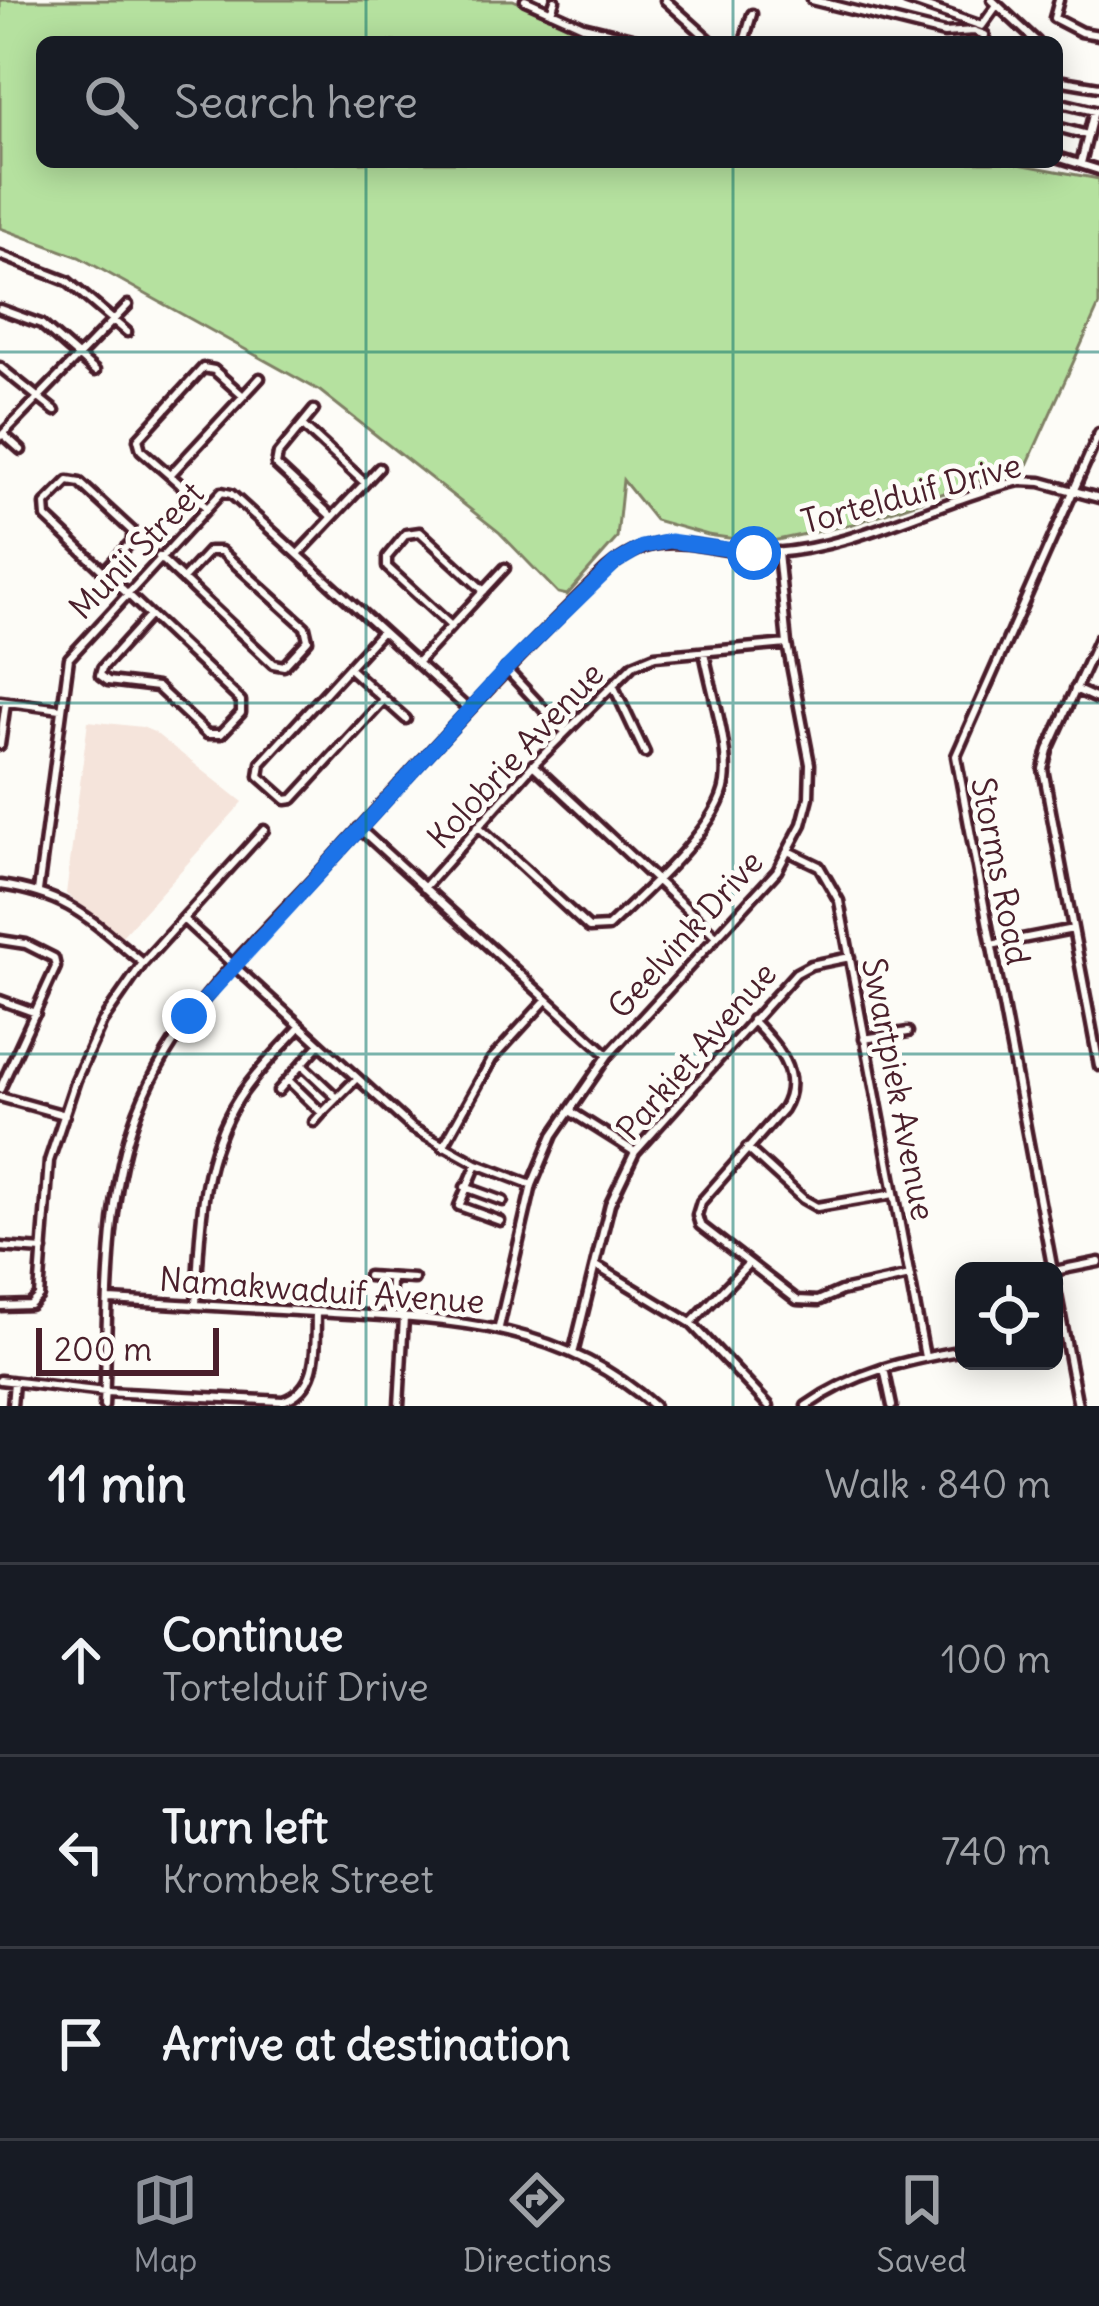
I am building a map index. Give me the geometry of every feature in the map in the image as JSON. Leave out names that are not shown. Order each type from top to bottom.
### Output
[{"type":"street","points":[[525,0],[583,26],[624,36]]},
{"type":"street","points":[[551,12],[555,0]]},
{"type":"street","points":[[665,0],[705,36]]},
{"type":"street","points":[[812,0],[944,33],[974,31],[985,36]]},
{"type":"street","points":[[908,0],[981,26],[994,2],[1030,36]]},
{"type":"street","points":[[1059,0],[1054,18],[1099,35]]},
{"type":"street","points":[[746,36],[752,14]]},
{"type":"street","points":[[1063,81],[1099,87]]},
{"type":"street","points":[[1063,104],[1096,112],[1081,163]]},
{"type":"street","points":[[1063,128],[1099,135]]},
{"type":"street","points":[[1063,158],[1099,170]]},
{"type":"street","points":[[0,255],[67,281],[127,332]]},
{"type":"street","points":[[21,450],[1,434],[128,305]]},
{"type":"street","points":[[0,308],[41,324],[95,371]]},
{"type":"street","points":[[0,367],[55,411]]},
{"type":"street","points":[[206,507],[138,444],[152,421],[203,368],[214,370],[242,395]]},
{"type":"street","points":[[170,475],[260,379]]},
{"type":"street","points":[[314,410],[278,454],[276,465],[332,517]]},
{"type":"street","points":[[303,426],[362,480]]},
{"type":"street","name":"Storms Road","points":[[1052,1262],[956,751],[1099,433]]},
{"type":"street","points":[[298,554],[362,480],[379,468]]},
{"type":"street","points":[[104,571],[132,541],[131,531],[80,483],[68,481],[45,504],[44,514],[104,571],[127,592],[150,614],[242,703],[241,713],[221,734],[207,734],[157,687],[100,676],[150,614]]},
{"type":"street","name":"Tortelduif Drive","points":[[506,669],[615,563],[642,547],[663,542],[778,552],[851,538],[1020,481],[1099,498]]},
{"type":"street","name":"Munii Street","points":[[38,891],[69,658],[220,493],[231,494],[468,709]]},
{"type":"street","points":[[451,626],[388,567],[387,556],[406,534],[420,532],[484,591]]},
{"type":"street","points":[[160,557],[183,579],[275,665],[287,664],[306,643],[308,632],[221,551],[209,551],[183,579]]},
{"type":"street","name":"Geelvink Drive","points":[[499,1327],[532,1185],[549,1144],[608,1055],[790,852],[805,815],[810,777],[787,644],[778,552]]},
{"type":"street","points":[[417,663],[505,568]]},
{"type":"street","points":[[382,631],[260,763],[262,779],[286,800],[293,799],[384,700]]},
{"type":"street","points":[[1099,638],[1043,770],[1099,1066]]},
{"type":"street","name":"Kolobrie Avenue","points":[[424,888],[533,765],[646,658],[787,644]]},
{"type":"street","points":[[478,826],[592,930],[610,925],[714,815],[724,789],[725,761],[704,652]]},
{"type":"street","points":[[349,668],[406,719]]},
{"type":"street","points":[[104,1406],[118,1185],[135,1118],[169,1045],[234,965],[506,669],[566,732]]},
{"type":"street","points":[[613,685],[645,753]]},
{"type":"street","points":[[1075,689],[1099,700]]},
{"type":"street","points":[[0,745],[3,702],[61,710]]},
{"type":"street","points":[[533,765],[716,936]]},
{"type":"street","points":[[359,828],[608,1055]]},
{"type":"street","points":[[0,1306],[37,1301],[48,1165],[102,1022],[143,962],[264,830]]},
{"type":"street","name":"Swartpiek Avenue","points":[[790,852],[813,862],[827,877],[838,901],[925,1357]]},
{"type":"street","points":[[0,885],[38,891],[68,903],[143,962]]},
{"type":"street","points":[[183,919],[412,1129],[477,1164],[532,1185]]},
{"type":"street","points":[[991,945],[1073,929]]},
{"type":"street","points":[[0,940],[26,944],[55,960],[54,975],[0,1093],[65,1115]]},
{"type":"street","name":"Parkiet Avenue","points":[[573,1352],[610,1204],[635,1152],[800,970],[850,957]]},
{"type":"street","points":[[0,1000],[36,1013]]},
{"type":"street","points":[[443,1147],[491,1059],[546,1000]]},
{"type":"street","points":[[752,1020],[780,1050],[791,1087],[786,1105],[710,1192],[697,1215],[707,1232],[789,1295],[804,1301],[910,1276]]},
{"type":"street","points":[[196,1304],[202,1209],[215,1149],[239,1098],[300,1028]]},
{"type":"street","points":[[864,1039],[908,1032]]},
{"type":"street","points":[[278,1091],[319,1046]]},
{"type":"street","points":[[302,1065],[337,1098]]},
{"type":"street","points":[[314,1122],[356,1079]]},
{"type":"street","points":[[288,1080],[322,1113]]},
{"type":"street","points":[[570,1111],[635,1152]]},
{"type":"street","points":[[747,1148],[817,1207],[894,1194]]},
{"type":"street","points":[[477,1164],[459,1200],[460,1208],[500,1221]]},
{"type":"street","points":[[465,1187],[502,1201]]},
{"type":"street","points":[[0,1247],[43,1250]]},
{"type":"street","points":[[692,1323],[749,1262]]},
{"type":"street","points":[[1063,1272],[1099,1262]]},
{"type":"street","points":[[595,1264],[692,1323],[769,1406]]},
{"type":"street","points":[[368,1276],[414,1279]]},
{"type":"street","points":[[390,1316],[392,1278]]},
{"type":"street","name":"Namakwaduif Avenue","points":[[110,1300],[404,1316],[499,1327],[573,1352],[620,1378],[654,1406]]},
{"type":"street","points":[[0,1380],[190,1402],[278,1402],[297,1395],[312,1373],[316,1312]]},
{"type":"street","points":[[399,1406],[404,1316]]},
{"type":"street","name":"Storms Road","points":[[1063,1350],[1078,1406]]},
{"type":"street","points":[[806,1406],[884,1367],[955,1351]]},
{"type":"street","points":[[884,1367],[892,1406]]},
{"type":"street","points":[[12,1406],[14,1382]]},
{"type":"shaded area","points":[[88,721],[154,732],[243,802],[122,936],[66,894]]},
{"type":"green space","points":[[0,0],[513,0],[578,29],[611,36],[36,36],[36,168],[1040,168],[1099,179],[1099,305],[1027,465],[853,524],[763,543],[708,535],[655,520],[623,480],[617,538],[567,595],[558,593],[499,532],[320,391],[79,257],[0,228]]},
{"type":"route","points":[[189,1016],[506,669],[615,563],[642,547],[670,541],[754,553]]}]
